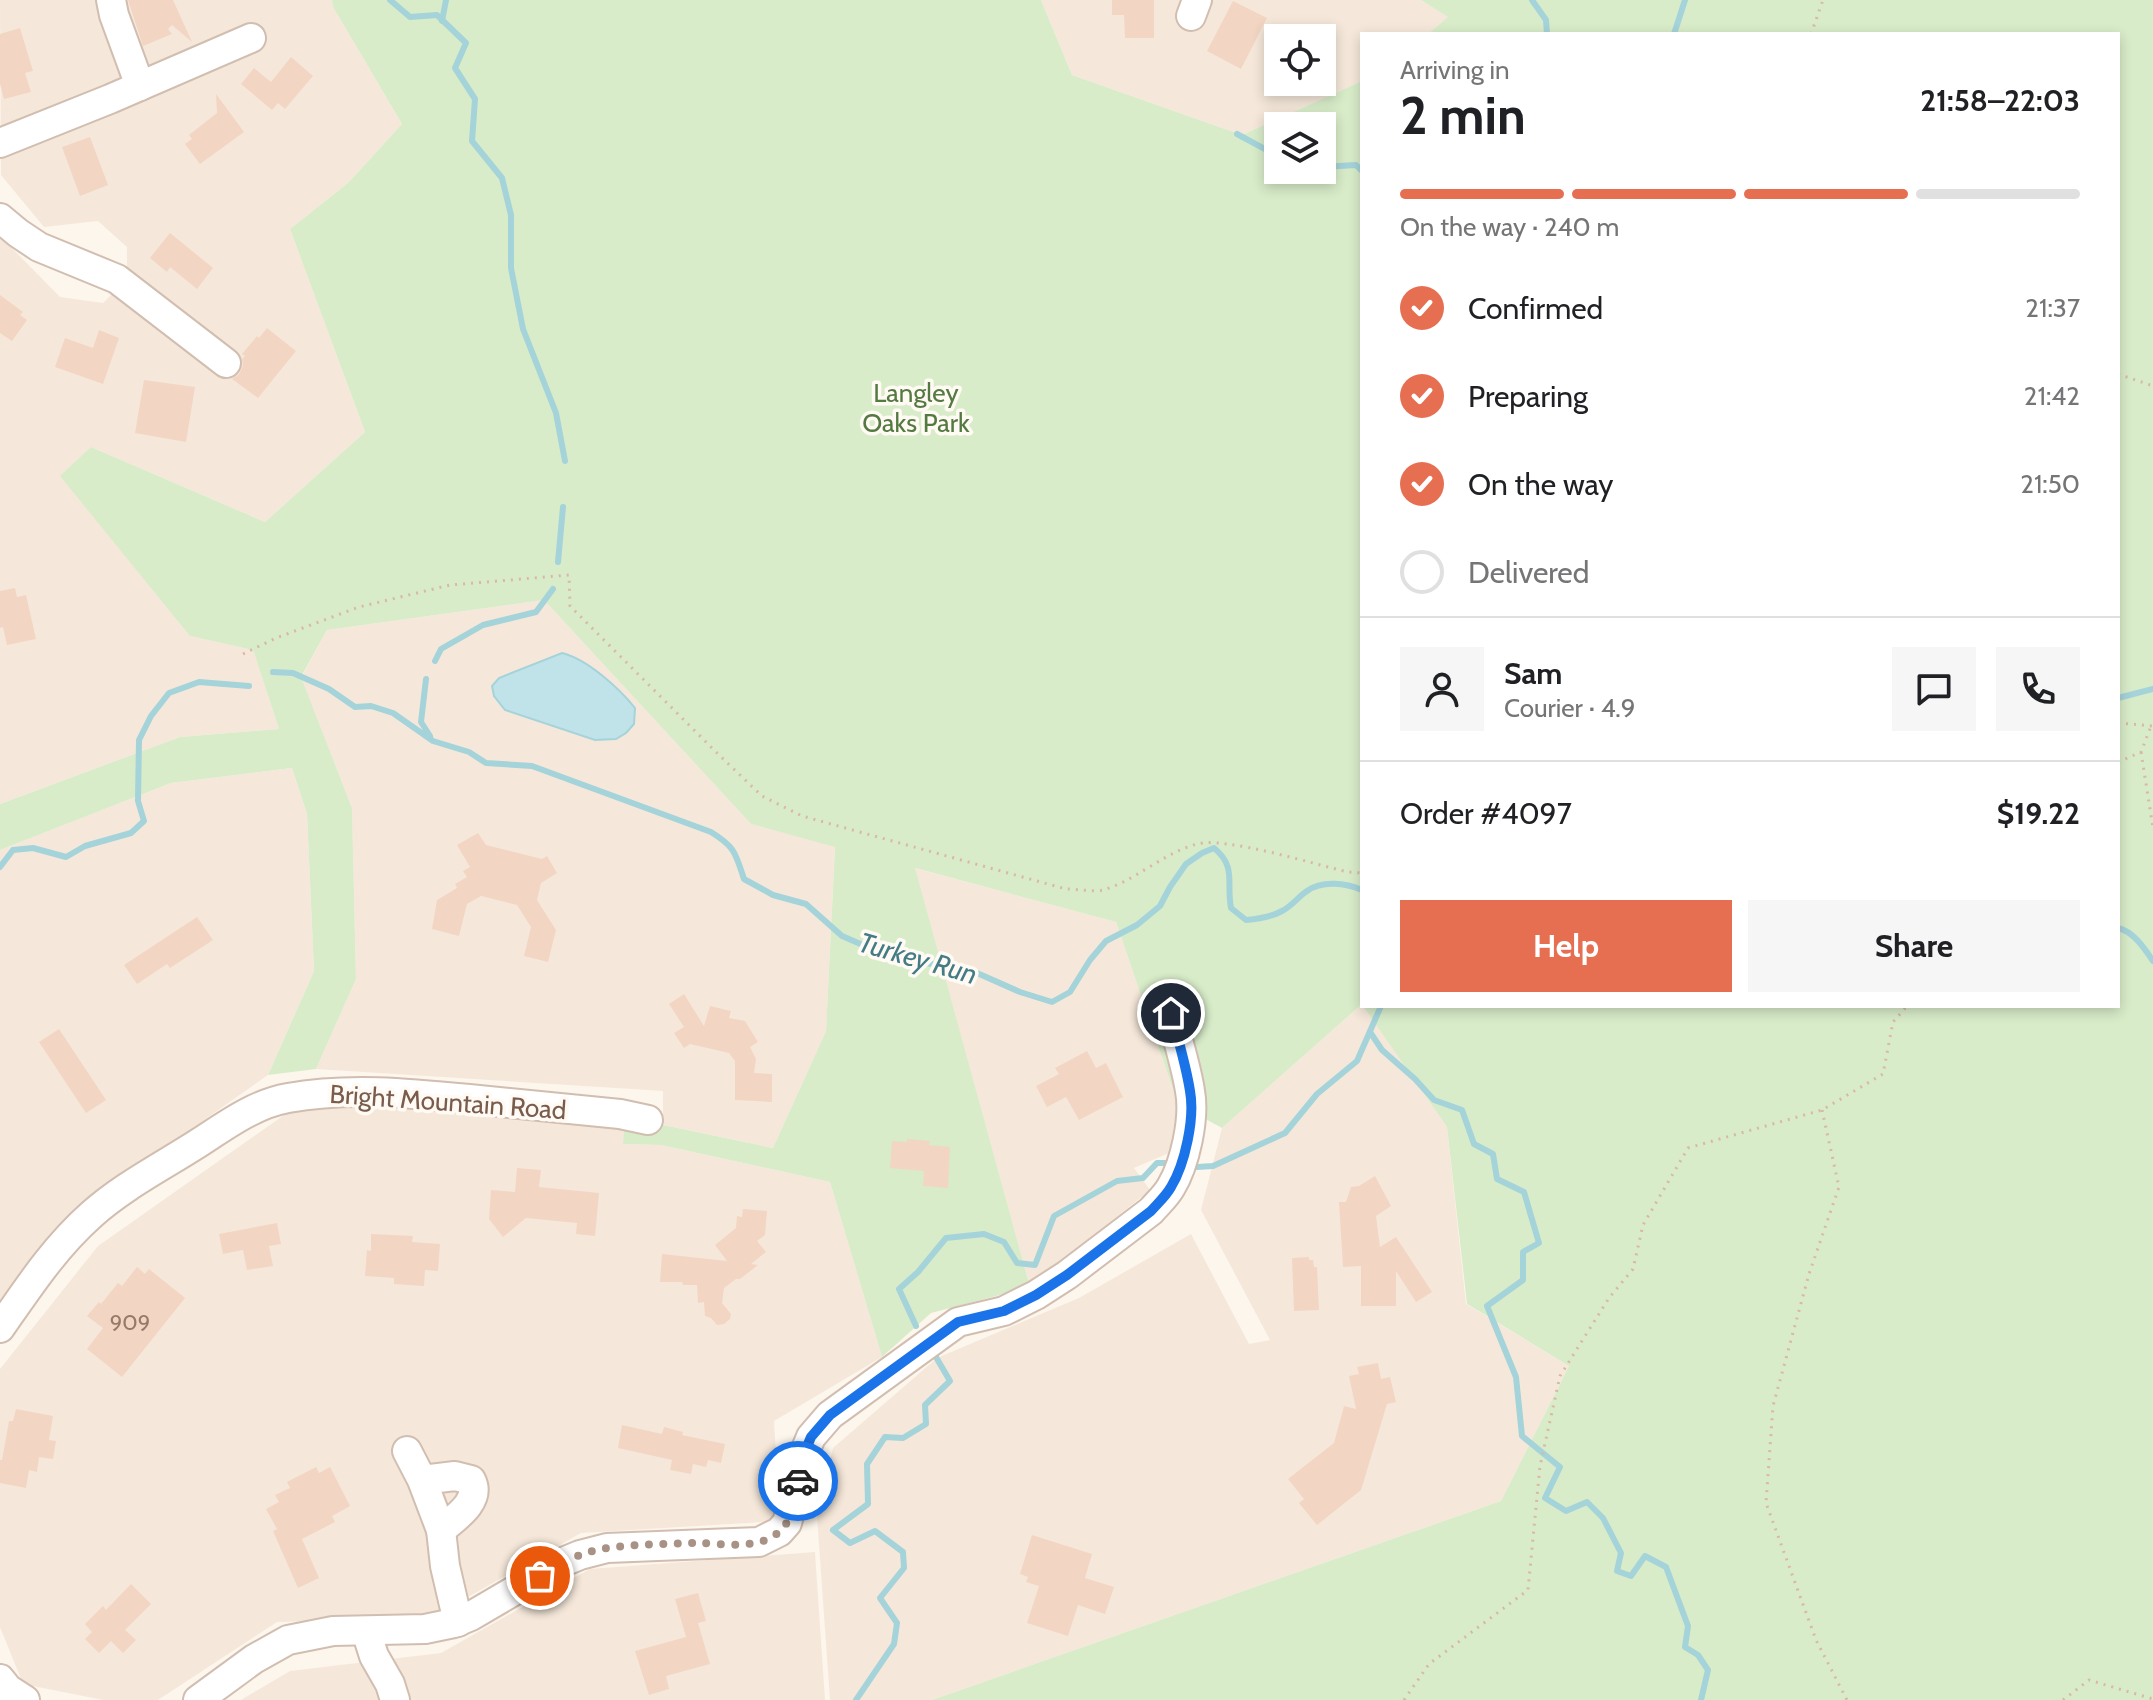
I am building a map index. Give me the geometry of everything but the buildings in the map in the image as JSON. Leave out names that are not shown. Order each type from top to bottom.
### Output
[{"type":"street","points":[[111,0],[140,86]]},
{"type":"street","points":[[0,143],[251,38]]},
{"type":"street","points":[[0,218],[39,247],[117,279],[226,363]]},
{"type":"street","points":[[198,1700],[254,1659],[288,1640],[333,1631],[425,1629],[458,1622],[580,1555],[607,1548],[759,1542],[779,1532],[790,1517],[811,1437],[830,1415],[958,1322],[1004,1311],[1067,1275],[1151,1211],[1171,1187],[1184,1157],[1191,1094],[1171,1013]]},
{"type":"street","name":"Bright Mountain Road","points":[[0,1328],[45,1263],[92,1214],[236,1119],[284,1098],[350,1091],[436,1096],[620,1114],[648,1120]]},
{"type":"street","points":[[407,1451],[441,1530],[445,1566],[458,1622]]},
{"type":"street","points":[[422,1480],[455,1476],[471,1480],[474,1485],[474,1493],[466,1507],[441,1530]]},
{"type":"street","points":[[366,1631],[395,1700]]},
{"type":"path","points":[[1812,32],[1823,0]]},
{"type":"path","points":[[2120,375],[2153,386]]},
{"type":"path","points":[[243,654],[276,638],[359,607],[450,585],[569,575],[570,606],[762,796],[802,816],[1066,889],[1101,890],[1201,842],[1234,845],[1360,873]]},
{"type":"path","points":[[2120,723],[2152,726],[2141,752],[2153,828]]},
{"type":"path","points":[[2120,761],[2141,752]]},
{"type":"path","points":[[1404,1700],[1429,1664],[1528,1590],[1540,1466],[1560,1376],[1609,1298],[1633,1269],[1643,1225],[1688,1148],[1822,1110],[1883,1074],[1893,1022],[1905,1008]]},
{"type":"path","points":[[1822,1110],[1839,1187],[1809,1274],[1773,1406],[1766,1503],[1816,1640],[1847,1700]]},
{"type":"path","points":[[2063,1700],[2089,1680],[2153,1699]]},
{"type":"shaded area","points":[[0,0],[332,0],[333,7],[402,124],[348,183],[290,229],[365,432],[265,522],[91,447],[190,636],[253,650],[279,729],[180,737],[0,804],[0,236],[60,297],[103,303],[127,279],[127,247],[98,221],[44,227],[1,175]]},
{"type":"shaded area","points":[[1041,0],[1421,0],[1449,17],[1430,32],[1360,32],[1360,82],[1336,93],[1336,24],[1264,24],[1264,96],[1329,96],[1293,112],[1264,112],[1264,125],[1242,135],[1072,75]]},
{"type":"shaded area","points":[[544,600],[751,824],[835,846],[826,1031],[773,1148],[663,1125],[663,1091],[316,1069],[356,979],[352,808],[301,678],[327,630]]},
{"type":"shaded area","points":[[292,768],[307,814],[314,971],[268,1075],[71,1213],[0,1301],[0,850],[171,783]]},
{"type":"shaded area","points":[[914,868],[1116,922],[1178,1104],[1169,1153],[1134,1168],[1150,1190],[1030,1287]]},
{"type":"shaded area","points":[[1360,1006],[1365,1008],[1447,1127],[1466,1304],[1569,1366],[1501,1501],[932,1700],[830,1700],[817,1516],[833,1448],[937,1358],[1079,1298],[1191,1234],[1249,1344],[1270,1340],[1201,1210],[1222,1128]]},
{"type":"shaded area","points":[[304,1101],[625,1122],[624,1144],[661,1145],[830,1182],[882,1357],[774,1421],[780,1521],[581,1533],[429,1619],[277,1622],[158,1700],[103,1700],[23,1684],[0,1627],[0,1369],[98,1246]]},
{"type":"shaded area","points":[[815,1552],[825,1700],[241,1700],[290,1671],[441,1653],[590,1569]]},
{"type":"green space","name":"Langley Oaks Park","points":[[332,0],[1041,0],[1072,75],[1242,135],[1264,125],[1264,184],[1336,184],[1336,112],[1293,112],[1329,96],[1336,96],[1336,93],[1360,82],[1360,1006],[1222,1128],[1178,1104],[1116,922],[915,868],[1030,1287],[931,1313],[882,1357],[830,1182],[661,1145],[623,1144],[625,1122],[663,1125],[773,1148],[826,1031],[835,847],[751,824],[544,600],[327,630],[301,677],[352,808],[356,979],[316,1069],[268,1075],[314,971],[307,814],[292,768],[171,783],[0,850],[0,804],[180,737],[279,729],[253,650],[190,636],[60,476],[91,447],[265,522],[365,432],[290,229],[348,183],[402,124],[333,7]]},
{"type":"green space","points":[[1421,0],[2153,0],[2153,1700],[932,1700],[1501,1501],[1569,1366],[1467,1304],[1447,1127],[1364,1008],[2120,1008],[2120,32],[1430,32],[1448,17]]},
{"type":"water","points":[[562,653],[582,661],[602,675],[635,708],[634,724],[626,733],[616,739],[595,740],[505,710],[494,696],[492,686],[499,678]]},
{"type":"waterway","points":[[390,0],[410,17],[437,15],[466,43],[455,68],[475,99],[472,141],[502,178],[511,215],[511,268],[523,329],[556,413],[565,461]]},
{"type":"waterway","points":[[442,21],[446,0]]},
{"type":"waterway","points":[[1532,0],[1546,20],[1547,32]]},
{"type":"waterway","points":[[1675,32],[1685,0]]},
{"type":"waterway","points":[[1237,134],[1264,148]]},
{"type":"waterway","points":[[1336,166],[1356,165],[1360,169]]},
{"type":"waterway","points":[[558,562],[563,507]]},
{"type":"waterway","points":[[435,661],[441,649],[483,625],[536,612],[553,589]]},
{"type":"waterway","name":"Turkey Run","points":[[273,672],[293,673],[329,689],[355,707],[371,706],[393,713],[433,741],[469,752],[486,763],[532,766],[711,832],[733,851],[744,879],[773,895],[806,904],[842,936],[886,955],[977,973],[1052,1002],[1070,992],[1106,941],[1137,925],[1160,906],[1186,864],[1214,848],[1228,868],[1231,908],[1246,920],[1278,913],[1320,885],[1342,884],[1360,889]]},
{"type":"waterway","points":[[426,679],[421,722],[430,736]]},
{"type":"waterway","name":"Turkey Run","points":[[0,867],[13,850],[33,848],[66,857],[85,846],[131,833],[144,821],[138,801],[139,740],[151,716],[169,693],[199,682],[249,686]]},
{"type":"waterway","name":"Turkey Run","points":[[2120,697],[2153,689]]},
{"type":"waterway","points":[[2120,929],[2134,937],[2153,961]]},
{"type":"waterway","points":[[1197,1167],[1213,1166],[1285,1133],[1317,1094],[1357,1061],[1380,1008]]},
{"type":"waterway","points":[[1370,1032],[1382,1050],[1434,1100],[1462,1110],[1474,1144],[1493,1154],[1497,1179],[1524,1192],[1539,1243],[1523,1252],[1523,1280],[1487,1306],[1516,1377],[1522,1436],[1560,1467],[1545,1498],[1566,1511],[1587,1502],[1603,1518],[1621,1553],[1617,1571],[1631,1576],[1645,1556],[1666,1567],[1688,1626],[1685,1647],[1698,1655],[1708,1670],[1701,1700]]},
{"type":"waterway","points":[[916,1326],[899,1289],[918,1272],[946,1238],[984,1234],[1004,1242],[1017,1263],[1035,1265],[1054,1216],[1117,1181],[1143,1178],[1157,1163],[1167,1163]]},
{"type":"waterway","points":[[856,1700],[894,1644],[897,1623],[880,1598],[904,1568],[903,1552],[875,1531],[850,1543],[833,1530],[868,1504],[867,1464],[885,1437],[903,1438],[926,1424],[925,1405],[950,1381],[933,1352]]},
{"type":"way so far","points":[[540,1576],[563,1562],[607,1548],[759,1542],[779,1532],[787,1523],[798,1481]]},
{"type":"route","points":[[798,1481],[811,1437],[830,1415],[958,1322],[1004,1311],[1067,1275],[1161,1200],[1178,1174],[1190,1123],[1191,1094],[1171,1013]]}]
